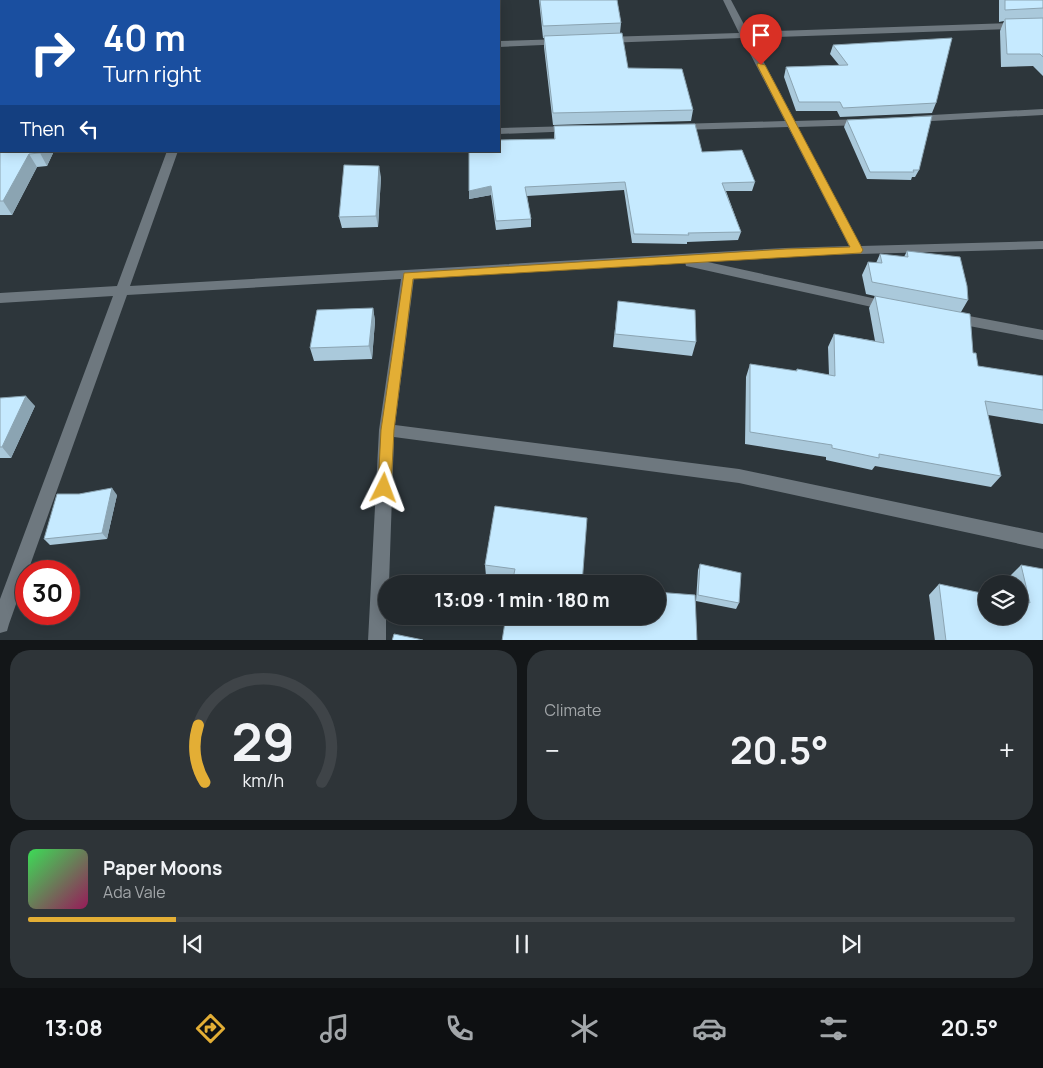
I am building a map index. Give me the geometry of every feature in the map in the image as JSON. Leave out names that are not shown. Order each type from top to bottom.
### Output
[{"type":"street","points":[[727,0],[857,250]]},
{"type":"street","points":[[598,40],[1043,25]]},
{"type":"street","points":[[500,44],[578,41]]},
{"type":"street","points":[[904,120],[1043,112]]},
{"type":"street","points":[[662,127],[792,125],[875,121]]},
{"type":"street","points":[[500,131],[582,128]]},
{"type":"street","points":[[0,624],[173,152]]},
{"type":"street","points":[[0,298],[408,276],[786,252],[1043,245]]},
{"type":"street","points":[[675,259],[814,291],[900,308]]},
{"type":"street","points":[[377,640],[387,430],[408,276]]},
{"type":"street","points":[[938,315],[1043,336]]},
{"type":"street","points":[[387,430],[739,476],[1043,541]]},
{"type":"building","points":[[540,0],[617,0],[621,23],[543,26]]},
{"type":"building","points":[[1005,0],[1043,0],[1043,8],[1005,10]]},
{"type":"building","points":[[1043,18],[1043,57],[1040,54],[1007,54],[1005,19]]},
{"type":"building","points":[[622,33],[628,68],[682,69],[693,110],[553,113],[544,36]]},
{"type":"building","points":[[952,38],[936,103],[843,108],[840,102],[799,102],[786,67],[848,65],[833,45]]},
{"type":"building","points":[[932,116],[919,170],[913,170],[914,172],[870,172],[847,120]]},
{"type":"building","points":[[695,124],[702,152],[742,150],[755,182],[722,183],[741,232],[688,233],[689,235],[634,234],[625,182],[525,187],[531,219],[496,221],[491,186],[469,191],[469,152],[500,152],[500,140],[555,139],[554,126]]},
{"type":"building","points":[[0,152],[40,152],[29,154],[3,201],[0,201]]},
{"type":"building","points":[[344,165],[379,166],[376,216],[339,217]]},
{"type":"building","points":[[907,251],[960,257],[967,286],[968,300],[872,282],[868,262],[882,263],[880,254],[908,257]]},
{"type":"building","points":[[875,296],[970,314],[973,353],[976,353],[978,366],[1043,376],[1043,410],[985,401],[1001,476],[879,454],[879,458],[832,448],[832,445],[750,432],[750,364],[797,371],[797,369],[835,376],[834,334],[884,343]]},
{"type":"building","points":[[618,301],[695,310],[696,342],[615,334]]},
{"type":"building","points":[[373,308],[369,346],[310,348],[317,310]]},
{"type":"building","points":[[26,396],[2,447],[0,447],[0,398]]},
{"type":"building","points":[[112,488],[102,533],[44,539],[57,494],[79,494]]},
{"type":"building","points":[[495,506],[587,518],[583,575],[514,575],[515,569],[485,565]]},
{"type":"building","points":[[700,564],[741,573],[739,603],[698,595]]},
{"type":"building","points":[[1021,565],[1043,569],[1043,640],[946,640],[939,584],[978,592],[978,625],[1028,625],[1028,602],[1030,603],[1028,575],[1023,575]]},
{"type":"building","points":[[666,593],[695,595],[697,640],[502,640],[505,625],[666,625]]},
{"type":"building","points":[[394,634],[423,640],[392,640]]},
{"type":"route","points":[[384,488],[387,430],[408,276],[786,252],[857,250],[761,65]]}]
